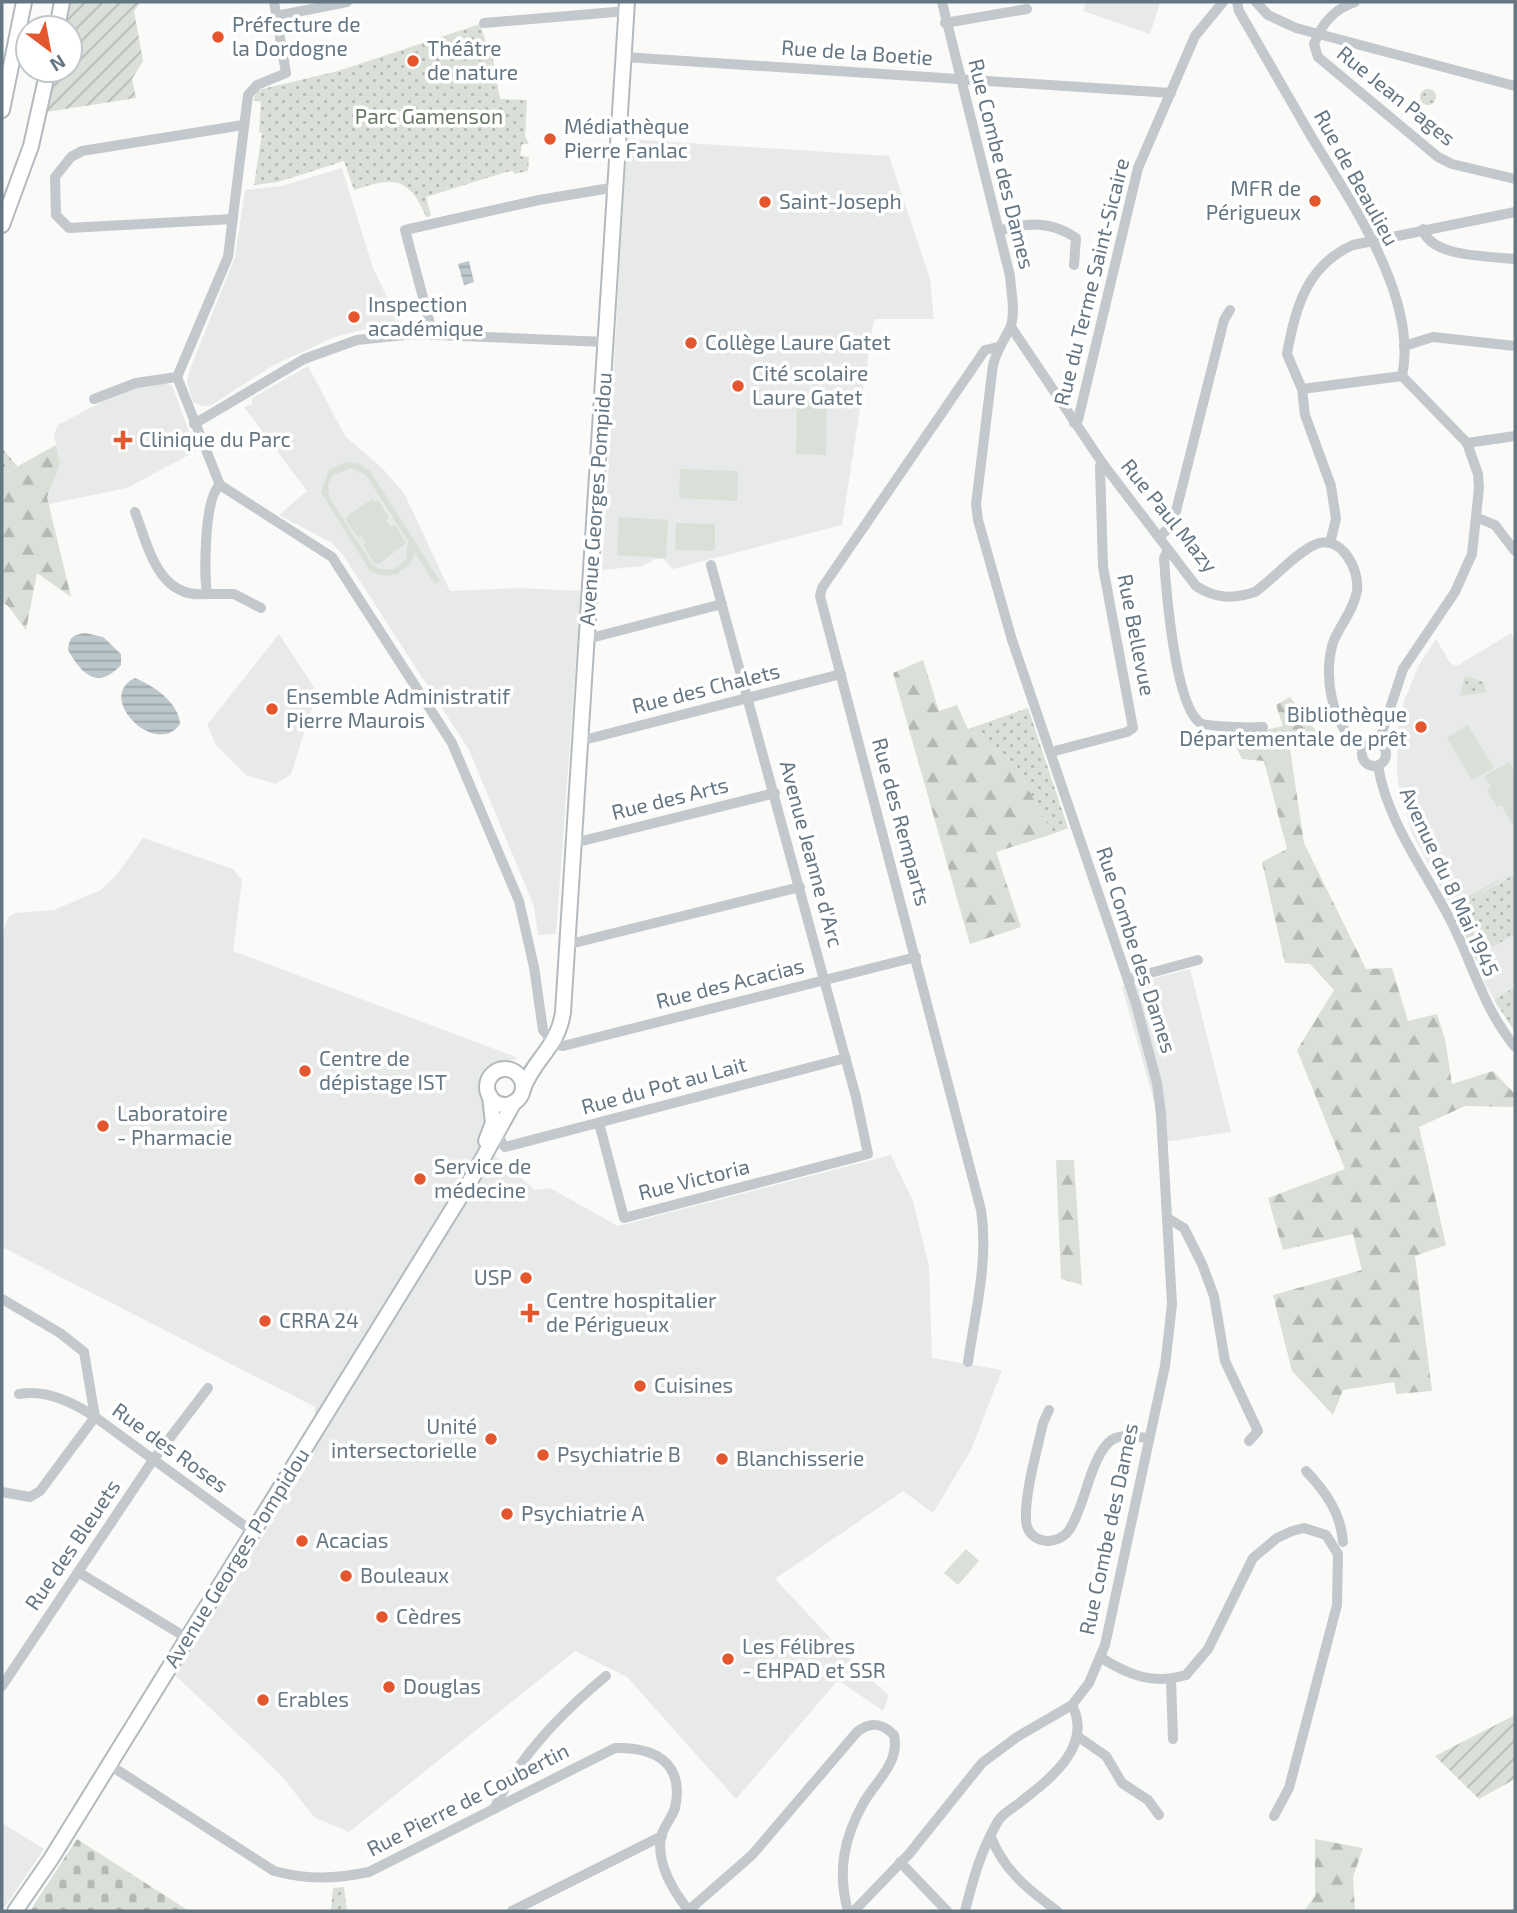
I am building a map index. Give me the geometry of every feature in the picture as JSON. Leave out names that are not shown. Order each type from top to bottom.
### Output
[{"type":"main road","points":[[2,110],[24,2]]},
{"type":"main road","name":"Avenue Georges Pompidou","points":[[523,1089],[561,1027],[564,997],[627,7]]},
{"type":"main road","points":[[2,225],[31,146],[45,84]]},
{"type":"main road","name":"Avenue Georges Pompidou","points":[[512,1070],[551,1041]]},
{"type":"main road","points":[[499,1070],[512,1070],[521,1079],[523,1089],[514,1102],[499,1103],[490,1096],[488,1082],[499,1070]]},
{"type":"main road","name":"Avenue Georges Pompidou","points":[[455,1201],[465,1174],[493,1123],[490,1096]]},
{"type":"main road","name":"Avenue Georges Pompidou","points":[[15,1911],[51,1858],[253,1532],[497,1135],[514,1102]]},
{"type":"street","points":[[274,2],[286,73],[251,90],[246,101],[228,257],[177,377],[220,485],[332,557],[452,743],[519,901],[534,967],[539,1017],[551,1041]]},
{"type":"street","points":[[276,16],[347,2]]},
{"type":"street","name":"Rue Combe des Dames","points":[[854,1911],[901,1863],[982,1763],[1017,1737],[1072,1705],[1089,1683],[1112,1616],[1165,1366],[1172,1304],[1169,1219],[1157,1083],[1128,978],[1012,640],[978,520],[986,411],[998,346],[1010,327],[1010,276],[945,23],[942,2]]},
{"type":"street","name":"Rue du Terme Saint-Sicaire","points":[[1074,423],[1078,420],[1138,168],[1195,36],[1223,2]]},
{"type":"street","name":"Rue de Beaulieu","points":[[1237,2],[1239,11],[1372,239],[1394,291],[1406,357],[1402,376]]},
{"type":"street","points":[[1256,2],[1279,21],[1318,34],[1515,86]]},
{"type":"street","points":[[1318,34],[1331,15],[1355,2]]},
{"type":"street","points":[[484,23],[627,7]]},
{"type":"street","points":[[945,23],[1027,9]]},
{"type":"street","name":"Rue Jean Pages","points":[[1318,34],[1314,47],[1318,57],[1423,148],[1452,164],[1515,179]]},
{"type":"street","name":"Rue de la Boetie","points":[[624,57],[1171,93]]},
{"type":"street","points":[[233,219],[69,228],[56,215],[55,177],[71,157],[82,151],[243,125]]},
{"type":"street","points":[[433,335],[405,230],[539,200],[616,187]]},
{"type":"street","points":[[1379,742],[1387,754],[1378,766],[1369,765],[1363,760],[1363,748],[1346,730],[1330,690],[1331,650],[1354,601],[1357,580],[1343,551],[1330,543],[1336,519],[1334,500],[1305,415],[1302,389],[1287,354],[1310,280],[1329,257],[1372,239],[1515,212]]},
{"type":"street","points":[[999,231],[1037,223],[1067,232],[1076,238],[1074,265]]},
{"type":"street","points":[[1423,229],[1429,240],[1451,252],[1515,259]]},
{"type":"street","points":[[1159,537],[1169,528],[1175,514],[1224,320],[1230,310]]},
{"type":"street","name":"Rue Paul Mazy","points":[[1010,327],[1103,464],[1196,586],[1218,597],[1231,598],[1255,592],[1306,550],[1317,544],[1330,543]]},
{"type":"street","points":[[194,424],[304,359],[339,345],[379,336],[433,335],[606,342]]},
{"type":"street","points":[[1404,346],[1433,337],[1515,346]]},
{"type":"street","name":"Rue des Remparts","points":[[968,1362],[981,1274],[984,1227],[821,596],[822,588],[985,350],[998,346]]},
{"type":"street","points":[[1302,389],[1402,376],[1467,443],[1478,474],[1478,518],[1467,568],[1455,593],[1403,669],[1379,742]]},
{"type":"street","points":[[94,400],[136,383],[177,377]]},
{"type":"street","points":[[1467,443],[1515,436]]},
{"type":"street","name":"Rue Bellevue","points":[[1051,752],[1133,728],[1103,567],[1100,466],[1103,464]]},
{"type":"street","points":[[206,594],[204,578],[210,501],[220,485]]},
{"type":"street","points":[[135,512],[153,559],[169,584],[185,594],[233,594],[261,608]]},
{"type":"street","points":[[1478,518],[1495,525],[1515,551]]},
{"type":"street","points":[[1168,550],[1164,558],[1171,635],[1188,704],[1196,721],[1208,726],[1263,727]]},
{"type":"street","name":"Avenue Jeanne d'Arc","points":[[711,565],[846,1058],[868,1154]]},
{"type":"street","points":[[587,639],[722,604]]},
{"type":"street","name":"Rue des Chalets","points":[[580,741],[841,674]]},
{"type":"street","points":[[1363,748],[1368,743],[1379,742]]},
{"type":"street","name":"Avenue du 8 Mai 1945","points":[[1378,766],[1397,824],[1454,927],[1482,997],[1515,1047]]},
{"type":"street","name":"Rue des Arts","points":[[574,843],[775,793]]},
{"type":"street","points":[[566,945],[800,887]]},
{"type":"street","name":"Rue des Acacias","points":[[551,1041],[563,1046],[916,957]]},
{"type":"street","points":[[1128,978],[1198,960]]},
{"type":"street","name":"Rue du Pot au Lait","points":[[497,1135],[505,1147],[846,1058]]},
{"type":"street","name":"Rue Victoria","points":[[599,1123],[624,1217],[868,1154]]},
{"type":"street","points":[[1169,1219],[1184,1228],[1209,1281],[1225,1361],[1258,1432],[1249,1441]]},
{"type":"street","name":"Rue des Roses","points":[[2,1299],[84,1352],[95,1417],[253,1532]]},
{"type":"street","name":"Rue des Bleuets","points":[[2,1686],[153,1461],[208,1388]]},
{"type":"street","points":[[2,1492],[30,1497],[40,1491],[95,1417],[69,1402],[36,1391],[19,1394]]},
{"type":"street","points":[[1049,1410],[1042,1423],[1025,1520],[1032,1535],[1046,1542],[1060,1539],[1072,1526],[1107,1444],[1120,1436],[1149,1438]]},
{"type":"street","points":[[1306,1471],[1322,1488],[1334,1508],[1343,1542]]},
{"type":"street","points":[[1100,1657],[1135,1676],[1171,1680],[1186,1675],[1196,1667],[1208,1649],[1253,1558],[1277,1538],[1292,1531],[1304,1528],[1326,1535],[1338,1555],[1337,1605],[1289,1788],[1274,1816]]},
{"type":"street","points":[[78,1572],[187,1638]]},
{"type":"street","points":[[494,1809],[506,1784],[565,1710],[606,1676]]},
{"type":"street","points":[[1171,1680],[1172,1739]]},
{"type":"street","points":[[965,1911],[980,1851],[991,1838],[999,1818],[1049,1780],[1066,1760],[1077,1736],[1078,1720],[1072,1705]]},
{"type":"street","points":[[689,1911],[752,1855],[857,1732],[875,1724],[886,1727],[894,1735],[895,1755],[864,1802],[849,1832],[842,1860],[842,1889],[848,1911]]},
{"type":"street","points":[[1077,1736],[1106,1756],[1122,1783],[1149,1800],[1159,1815]]},
{"type":"street","name":"Rue Pierre de Coubertin","points":[[108,1765],[274,1871],[304,1879],[333,1879],[369,1872],[615,1748],[640,1747],[659,1755],[672,1771],[675,1809],[662,1836],[663,1861],[668,1879],[689,1911]]},
{"type":"street","points":[[512,1911],[662,1836]]},
{"type":"street","points":[[991,1838],[999,1859],[1023,1884],[1057,1911]]},
{"type":"street","points":[[901,1863],[947,1911]]},
{"type":"shaded area","points":[[1086,2],[1160,2],[1150,34],[1083,11]]},
{"type":"shaded area","name":"Cité scolaire Laure Gatet","points":[[627,139],[889,156],[930,279],[934,319],[874,319],[842,525],[673,569],[663,559],[655,559],[643,566],[602,570]]},
{"type":"shaded area","points":[[342,168],[373,268],[401,326],[365,329],[335,337],[274,365],[210,406],[193,402],[187,382],[190,369],[235,257],[245,190],[282,186]]},
{"type":"shaded area","points":[[469,261],[474,282],[464,285],[458,264]]},
{"type":"shaded area","points":[[308,366],[345,436],[383,469],[404,493],[450,591],[520,588],[581,591],[556,934],[538,935],[534,906],[469,750],[343,555],[332,543],[279,515],[307,491],[244,407],[252,404],[252,398]]},
{"type":"shaded area","name":"Clinique du Parc","points":[[157,381],[172,385],[196,451],[127,488],[49,504],[47,497],[60,464],[54,434],[58,425],[121,392]]},
{"type":"shaded area","points":[[85,633],[103,637],[121,654],[121,665],[113,673],[98,678],[91,676],[73,659],[68,650],[69,642],[75,636]]},
{"type":"shaded area","points":[[1511,633],[1515,643],[1515,1032],[1486,986],[1471,945],[1412,833],[1400,795],[1397,771],[1398,730],[1404,701],[1419,665],[1436,639],[1450,663],[1457,666]]},
{"type":"shaded area","points":[[279,634],[317,692],[291,774],[276,784],[246,775],[216,745],[207,725]]},
{"type":"shaded area","points":[[135,678],[157,690],[175,709],[180,724],[169,733],[157,734],[144,730],[125,710],[121,698],[124,687]]},
{"type":"shaded area","name":"Centre hospitalier de Périgueux","points":[[143,838],[233,869],[242,880],[233,951],[519,1058],[489,1067],[480,1087],[487,1105],[487,1131],[478,1152],[497,1157],[535,1190],[550,1188],[618,1226],[891,1155],[913,1201],[929,1267],[932,1358],[1002,1370],[971,1450],[933,1513],[903,1491],[775,1579],[865,1675],[889,1695],[883,1711],[838,1680],[736,1799],[627,1677],[575,1651],[349,1832],[314,1817],[280,1774],[175,1675],[314,1454],[315,1407],[2,1247],[2,933],[9,917],[15,913],[54,910],[101,890],[117,874]]},
{"type":"shaded area","points":[[1190,969],[1231,1132],[1158,1143],[1155,1105],[1122,987]]},
{"type":"shaded area","points":[[2,1823],[44,1849],[2,1911]]},
{"type":"green space","points":[[70,2],[141,2],[134,11],[143,61],[132,79],[136,98],[46,112],[52,84],[84,84],[84,14],[67,14]]},
{"type":"green space","name":"Parc Gamenson","points":[[480,24],[486,42],[490,42],[500,99],[527,100],[525,136],[529,144],[522,144],[520,156],[529,157],[528,171],[514,174],[513,171],[506,172],[426,197],[431,216],[426,217],[413,194],[398,183],[379,183],[354,190],[344,161],[278,182],[254,185],[262,133],[259,132],[261,102],[253,100],[258,90],[338,71]]},
{"type":"green space","points":[[1428,89],[1434,91],[1434,103],[1428,105],[1422,103],[1420,97],[1422,91]]},
{"type":"green space","points":[[797,399],[827,400],[826,455],[796,454]]},
{"type":"green space","points":[[56,445],[60,464],[47,497],[71,597],[37,573],[26,630],[2,602],[2,475]]},
{"type":"green space","points":[[2,448],[17,466],[2,475]]},
{"type":"green space","points":[[346,462],[358,463],[370,471],[440,581],[435,584],[415,553],[410,564],[397,574],[385,576],[370,571],[321,492],[329,470]],"holes":[[[351,468],[366,475],[408,541],[406,559],[394,569],[379,569],[371,563],[329,497],[328,484],[333,475]]]},
{"type":"green space","points":[[680,469],[738,471],[737,501],[679,498]]},
{"type":"green space","points":[[372,499],[374,502],[378,500],[389,518],[386,520],[391,527],[395,525],[406,543],[379,564],[374,563],[363,545],[366,543],[361,536],[358,538],[346,520],[348,515]]},
{"type":"green space","points":[[619,517],[668,520],[666,558],[617,555]]},
{"type":"green space","points":[[676,523],[715,524],[715,551],[675,550]]},
{"type":"green space","points":[[923,660],[939,711],[957,705],[968,729],[1014,763],[1053,834],[996,852],[1021,927],[970,944],[893,673]]},
{"type":"green space","points":[[1465,676],[1484,682],[1486,692],[1460,696]]},
{"type":"green space","points":[[1290,697],[1316,731],[1308,743],[1290,749],[1304,843],[1366,969],[1392,968],[1408,1021],[1437,1014],[1445,1039],[1452,1084],[1493,1071],[1515,1094],[1515,1107],[1465,1106],[1419,1127],[1446,1245],[1415,1256],[1432,1391],[1396,1394],[1394,1382],[1343,1390],[1333,1415],[1292,1371],[1273,1295],[1362,1270],[1353,1234],[1283,1250],[1268,1198],[1345,1169],[1297,1050],[1334,990],[1310,964],[1285,963],[1262,862],[1287,849],[1264,761],[1242,759],[1227,728],[1257,732],[1283,726],[1276,705]]},
{"type":"green space","points":[[1028,708],[1068,828],[1053,834],[1014,763],[968,729]]},
{"type":"green space","points":[[1468,725],[1494,768],[1472,780],[1447,738]]},
{"type":"green space","points":[[1509,762],[1515,773],[1515,822],[1512,824],[1501,805],[1497,807],[1487,790],[1491,787],[1484,776]]},
{"type":"green space","points":[[1515,874],[1515,934],[1489,949],[1463,904]]},
{"type":"green space","points":[[1509,875],[1463,904],[1489,949],[1478,964],[1452,905]]},
{"type":"green space","points":[[1512,989],[1515,991],[1515,1032],[1494,1000]]},
{"type":"green space","points":[[1056,1160],[1074,1160],[1082,1285],[1061,1279]]},
{"type":"green space","points":[[966,1549],[979,1561],[958,1585],[944,1573]]},
{"type":"green space","points":[[1515,1715],[1515,1779],[1479,1799],[1435,1756]]},
{"type":"green space","points":[[77,1839],[189,1911],[30,1911]]},
{"type":"green space","points":[[1315,1839],[1363,1848],[1353,1877],[1355,1911],[1304,1911],[1315,1896]]},
{"type":"green space","points":[[344,1887],[347,1911],[331,1911],[333,1888]]},
{"type":"place","name":"Préfecture de la Dordogne","points":[[218,37]]},
{"type":"place","name":"Théâtre de nature","points":[[413,61]]},
{"type":"place","name":"Médiathèque Pierre Fanlac","points":[[550,139]]},
{"type":"place","name":"MFR de Périgueux","points":[[1315,201]]},
{"type":"place","name":"Saint-Joseph","points":[[765,202]]},
{"type":"place","name":"Inspection académique","points":[[354,317]]},
{"type":"place","name":"Collège Laure Gatet","points":[[691,343]]},
{"type":"place","name":"Cité scolaire Laure Gatet","points":[[738,386]]},
{"type":"place","name":"Clinique du Parc","points":[[123,440]]},
{"type":"place","name":"Ensemble Administratif Pierre Maurois","points":[[272,709]]},
{"type":"place","name":"Bibliothèque Départementale de prêt","points":[[1421,727]]},
{"type":"place","name":"Centre de dépistage IST","points":[[305,1071]]},
{"type":"place","name":"Laboratoire - Pharmacie","points":[[103,1126]]},
{"type":"place","name":"Service de médecine","points":[[420,1179]]},
{"type":"place","name":"USP","points":[[526,1278]]},
{"type":"place","name":"Centre hospitalier de Périgueux","points":[[530,1313]]},
{"type":"place","name":"CRRA 24","points":[[265,1321]]},
{"type":"place","name":"Cuisines","points":[[640,1386]]},
{"type":"place","name":"Unité intersectorielle","points":[[491,1439]]},
{"type":"place","name":"Psychiatrie B","points":[[543,1455]]},
{"type":"place","name":"Blanchisserie","points":[[722,1459]]},
{"type":"place","name":"Psychiatrie A","points":[[507,1514]]},
{"type":"place","name":"Acacias","points":[[302,1541]]},
{"type":"place","name":"Bouleaux","points":[[346,1576]]},
{"type":"place","name":"Cèdres","points":[[382,1617]]},
{"type":"place","name":"Les Félibres - EHPAD et SSR","points":[[728,1659]]},
{"type":"place","name":"Douglas","points":[[389,1687]]},
{"type":"place","name":"Erables","points":[[263,1700]]}]
